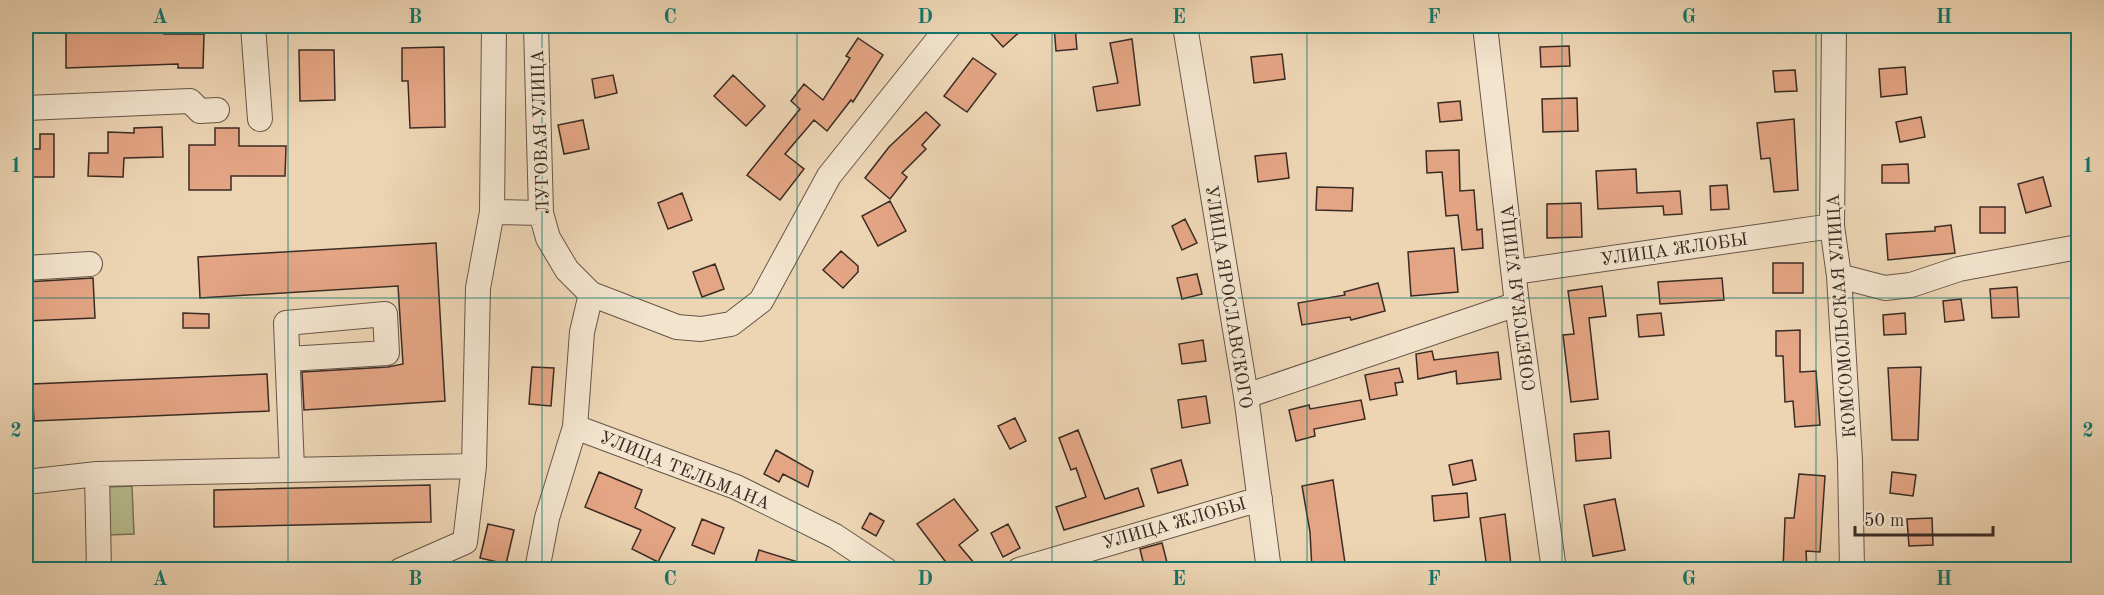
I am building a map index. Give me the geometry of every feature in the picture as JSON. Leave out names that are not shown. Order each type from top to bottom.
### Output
[{"type":"street","points":[[253,26],[260,119]]},
{"type":"street","points":[[401,570],[465,542],[474,466],[478,288],[492,212],[494,26]]},
{"type":"street","name":"ЛУГОВАЯ УЛИЦА","points":[[536,26],[541,213],[548,238],[567,270],[591,294]]},
{"type":"street","points":[[537,570],[547,518],[575,427],[582,332],[591,294],[677,327],[701,329],[731,324],[761,301],[829,176],[949,26]]},
{"type":"street","name":"УЛИЦА ЯРОСЛАВСКОГО","points":[[1185,26],[1246,396],[1269,570]]},
{"type":"street","name":"СОВЕТСКАЯ УЛИЦА","points":[[1485,26],[1517,304],[1554,570]]},
{"type":"street","name":"КОМСОМОЛЬСКАЯ УЛИЦА","points":[[1834,26],[1832,226],[1839,276],[1850,460],[1852,570]]},
{"type":"street","points":[[26,108],[190,101],[200,111],[217,110]]},
{"type":"street","points":[[492,212],[541,213]]},
{"type":"street","name":"УЛИЦА ЖЛОБЫ","points":[[1515,272],[1832,226]]},
{"type":"street","points":[[1839,276],[1885,288],[1911,285],[1959,270],[2079,247]]},
{"type":"street","points":[[26,268],[90,264]]},
{"type":"street","points":[[1246,396],[1517,304]]},
{"type":"street","points":[[288,359],[292,470]]},
{"type":"street","name":"УЛИЦА ТЕЛЬМАНА","points":[[575,427],[736,487],[835,536],[886,570]]},
{"type":"street","points":[[26,482],[97,474],[474,466]]},
{"type":"street","points":[[97,474],[99,570]]},
{"type":"street","name":"УЛИЦА ЖЛОБЫ","points":[[1019,570],[1260,499]]},
{"type":"green space","points":[[132,486],[134,534],[108,535],[107,487]]},
{"type":"building","points":[[66,26],[103,26],[103,31],[164,31],[164,34],[204,34],[203,68],[178,68],[178,64],[66,68]]},
{"type":"building","points":[[984,26],[1026,26],[1003,47]]},
{"type":"building","points":[[1054,26],[1075,26],[1077,49],[1056,51]]},
{"type":"building","points":[[858,38],[883,55],[853,102],[851,100],[827,131],[814,120],[785,154],[804,169],[780,200],[747,175],[800,109],[791,101],[804,84],[823,100],[850,58],[846,56]]},
{"type":"building","points":[[1132,39],[1140,105],[1097,111],[1093,87],[1118,83],[1110,43]]},
{"type":"building","points":[[1569,46],[1570,66],[1541,67],[1540,47]]},
{"type":"building","points":[[444,47],[445,127],[410,128],[408,81],[402,81],[402,48]]},
{"type":"building","points":[[299,50],[334,50],[335,100],[300,101]]},
{"type":"building","points":[[1282,54],[1285,79],[1254,83],[1251,57]]},
{"type":"building","points":[[973,58],[996,74],[967,112],[944,96]]},
{"type":"building","points":[[1905,67],[1907,94],[1881,97],[1879,69]]},
{"type":"building","points":[[1795,70],[1797,91],[1775,92],[1773,71]]},
{"type":"building","points":[[613,75],[617,93],[595,98],[592,79]]},
{"type":"building","points":[[733,75],[765,106],[746,126],[714,96]]},
{"type":"building","points":[[1577,98],[1578,131],[1543,132],[1542,99]]},
{"type":"building","points":[[1460,101],[1462,120],[1440,122],[1438,103]]},
{"type":"building","points":[[926,112],[940,125],[922,145],[926,149],[902,173],[907,177],[890,199],[865,178],[889,147]]},
{"type":"building","points":[[1921,117],[1925,137],[1900,142],[1896,122]]},
{"type":"building","points":[[1794,119],[1798,190],[1774,192],[1770,158],[1761,159],[1757,123]]},
{"type":"building","points":[[583,120],[589,149],[564,154],[558,125]]},
{"type":"building","points":[[162,127],[163,157],[124,158],[123,177],[88,176],[89,153],[108,153],[108,132],[134,133],[134,128]]},
{"type":"building","points":[[215,128],[239,128],[239,146],[286,146],[285,176],[231,176],[231,190],[189,190],[189,145],[215,145]]},
{"type":"building","points":[[40,134],[54,134],[54,177],[26,177],[26,149],[40,149]]},
{"type":"building","points":[[1459,150],[1460,191],[1474,190],[1477,230],[1482,229],[1483,248],[1462,250],[1458,215],[1446,216],[1442,172],[1427,173],[1426,151]]},
{"type":"building","points":[[1286,153],[1289,178],[1258,182],[1255,156]]},
{"type":"building","points":[[1908,164],[1909,183],[1882,183],[1882,165]]},
{"type":"building","points":[[1636,169],[1637,193],[1680,191],[1682,214],[1664,215],[1663,206],[1598,209],[1596,171]]},
{"type":"building","points":[[2043,177],[2051,206],[2026,213],[2018,184]]},
{"type":"building","points":[[1727,185],[1729,209],[1711,210],[1710,186]]},
{"type":"building","points":[[1317,187],[1353,188],[1352,211],[1316,210]]},
{"type":"building","points":[[682,193],[692,220],[668,229],[658,203]]},
{"type":"building","points":[[890,201],[906,231],[878,246],[862,216]]},
{"type":"building","points":[[1581,203],[1582,237],[1547,238],[1547,204]]},
{"type":"building","points":[[1980,207],[2005,207],[2005,233],[1980,233]]},
{"type":"building","points":[[1185,219],[1197,243],[1182,250],[1172,226]]},
{"type":"building","points":[[1951,225],[1955,253],[1888,260],[1886,234],[1935,231],[1935,227]]},
{"type":"building","points":[[436,243],[445,401],[304,410],[302,372],[388,367],[403,364],[398,286],[200,298],[198,257]]},
{"type":"building","points":[[1454,248],[1458,292],[1411,296],[1408,252]]},
{"type":"building","points":[[841,251],[858,266],[858,272],[843,288],[823,270]]},
{"type":"building","points":[[1773,263],[1803,263],[1803,293],[1773,293]]},
{"type":"building","points":[[715,264],[724,289],[702,297],[693,272]]},
{"type":"building","points":[[1197,274],[1202,294],[1182,299],[1177,278]]},
{"type":"building","points":[[93,278],[95,318],[26,321],[26,282]]},
{"type":"building","points":[[1722,278],[1724,300],[1660,304],[1658,282]]},
{"type":"building","points":[[1378,283],[1385,311],[1351,320],[1350,317],[1302,325],[1298,303],[1345,295],[1344,292]]},
{"type":"building","points":[[1602,286],[1606,316],[1589,318],[1598,399],[1571,402],[1563,335],[1574,334],[1568,291]]},
{"type":"building","points":[[2017,287],[2019,317],[1992,318],[1990,289]]},
{"type":"building","points":[[1961,299],[1964,320],[1945,322],[1943,301]]},
{"type":"building","points":[[183,313],[209,314],[209,328],[183,328]]},
{"type":"building","points":[[1661,313],[1664,335],[1639,337],[1637,315]]},
{"type":"building","points":[[1905,313],[1906,334],[1884,335],[1883,315]]},
{"type":"building","points":[[1800,330],[1800,372],[1816,371],[1820,425],[1795,427],[1793,401],[1785,402],[1783,356],[1776,356],[1776,331]]},
{"type":"building","points":[[1203,340],[1206,361],[1182,364],[1179,344]]},
{"type":"building","points":[[1432,351],[1434,360],[1498,352],[1501,379],[1457,384],[1456,371],[1418,379],[1416,354]]},
{"type":"building","points":[[532,367],[554,368],[551,406],[529,404]]},
{"type":"building","points":[[1921,367],[1918,440],[1892,440],[1888,368]]},
{"type":"building","points":[[1399,368],[1403,382],[1395,383],[1397,395],[1370,400],[1365,375]]},
{"type":"building","points":[[267,374],[269,411],[34,421],[32,384]]},
{"type":"building","points":[[1206,396],[1210,423],[1182,428],[1178,400]]},
{"type":"building","points":[[1361,400],[1365,419],[1314,429],[1315,436],[1296,441],[1289,410],[1309,405],[1310,409]]},
{"type":"building","points":[[1015,418],[1026,441],[1010,449],[998,426]]},
{"type":"building","points":[[1078,430],[1105,499],[1138,488],[1144,506],[1064,530],[1056,507],[1086,497],[1076,468],[1071,470],[1059,438]]},
{"type":"building","points":[[1609,431],[1611,458],[1576,461],[1574,434]]},
{"type":"building","points":[[776,450],[813,471],[808,487],[783,474],[779,482],[764,474]]},
{"type":"building","points":[[1181,460],[1188,485],[1158,493],[1151,469]]},
{"type":"building","points":[[1472,460],[1476,480],[1453,485],[1449,465]]},
{"type":"building","points":[[599,472],[642,490],[635,508],[675,528],[658,562],[632,549],[641,530],[585,507]]},
{"type":"building","points":[[1892,472],[1916,475],[1913,496],[1890,493]]},
{"type":"building","points":[[1799,474],[1825,476],[1820,552],[1806,551],[1807,570],[1783,570],[1785,518],[1794,518]]},
{"type":"building","points":[[1333,480],[1346,570],[1312,570],[1310,532],[1302,486]]},
{"type":"building","points":[[430,485],[431,522],[214,527],[214,490]]},
{"type":"building","points":[[1467,493],[1469,517],[1434,521],[1432,496]]},
{"type":"building","points":[[954,499],[978,530],[959,545],[980,570],[936,570],[945,561],[917,524]]},
{"type":"building","points":[[1615,499],[1625,550],[1593,556],[1584,505]]},
{"type":"building","points":[[870,513],[884,521],[876,536],[862,528]]},
{"type":"building","points":[[1505,514],[1511,565],[1487,569],[1480,518]]},
{"type":"building","points":[[1932,518],[1933,545],[1909,546],[1907,519]]},
{"type":"building","points":[[702,519],[724,528],[714,554],[692,545]]},
{"type":"building","points":[[488,524],[514,530],[506,564],[480,558]]},
{"type":"building","points":[[1008,524],[1020,548],[1003,557],[991,533]]},
{"type":"building","points":[[1162,543],[1169,570],[1145,570],[1140,549]]},
{"type":"building","points":[[759,550],[811,566],[811,570],[753,570]]}]
